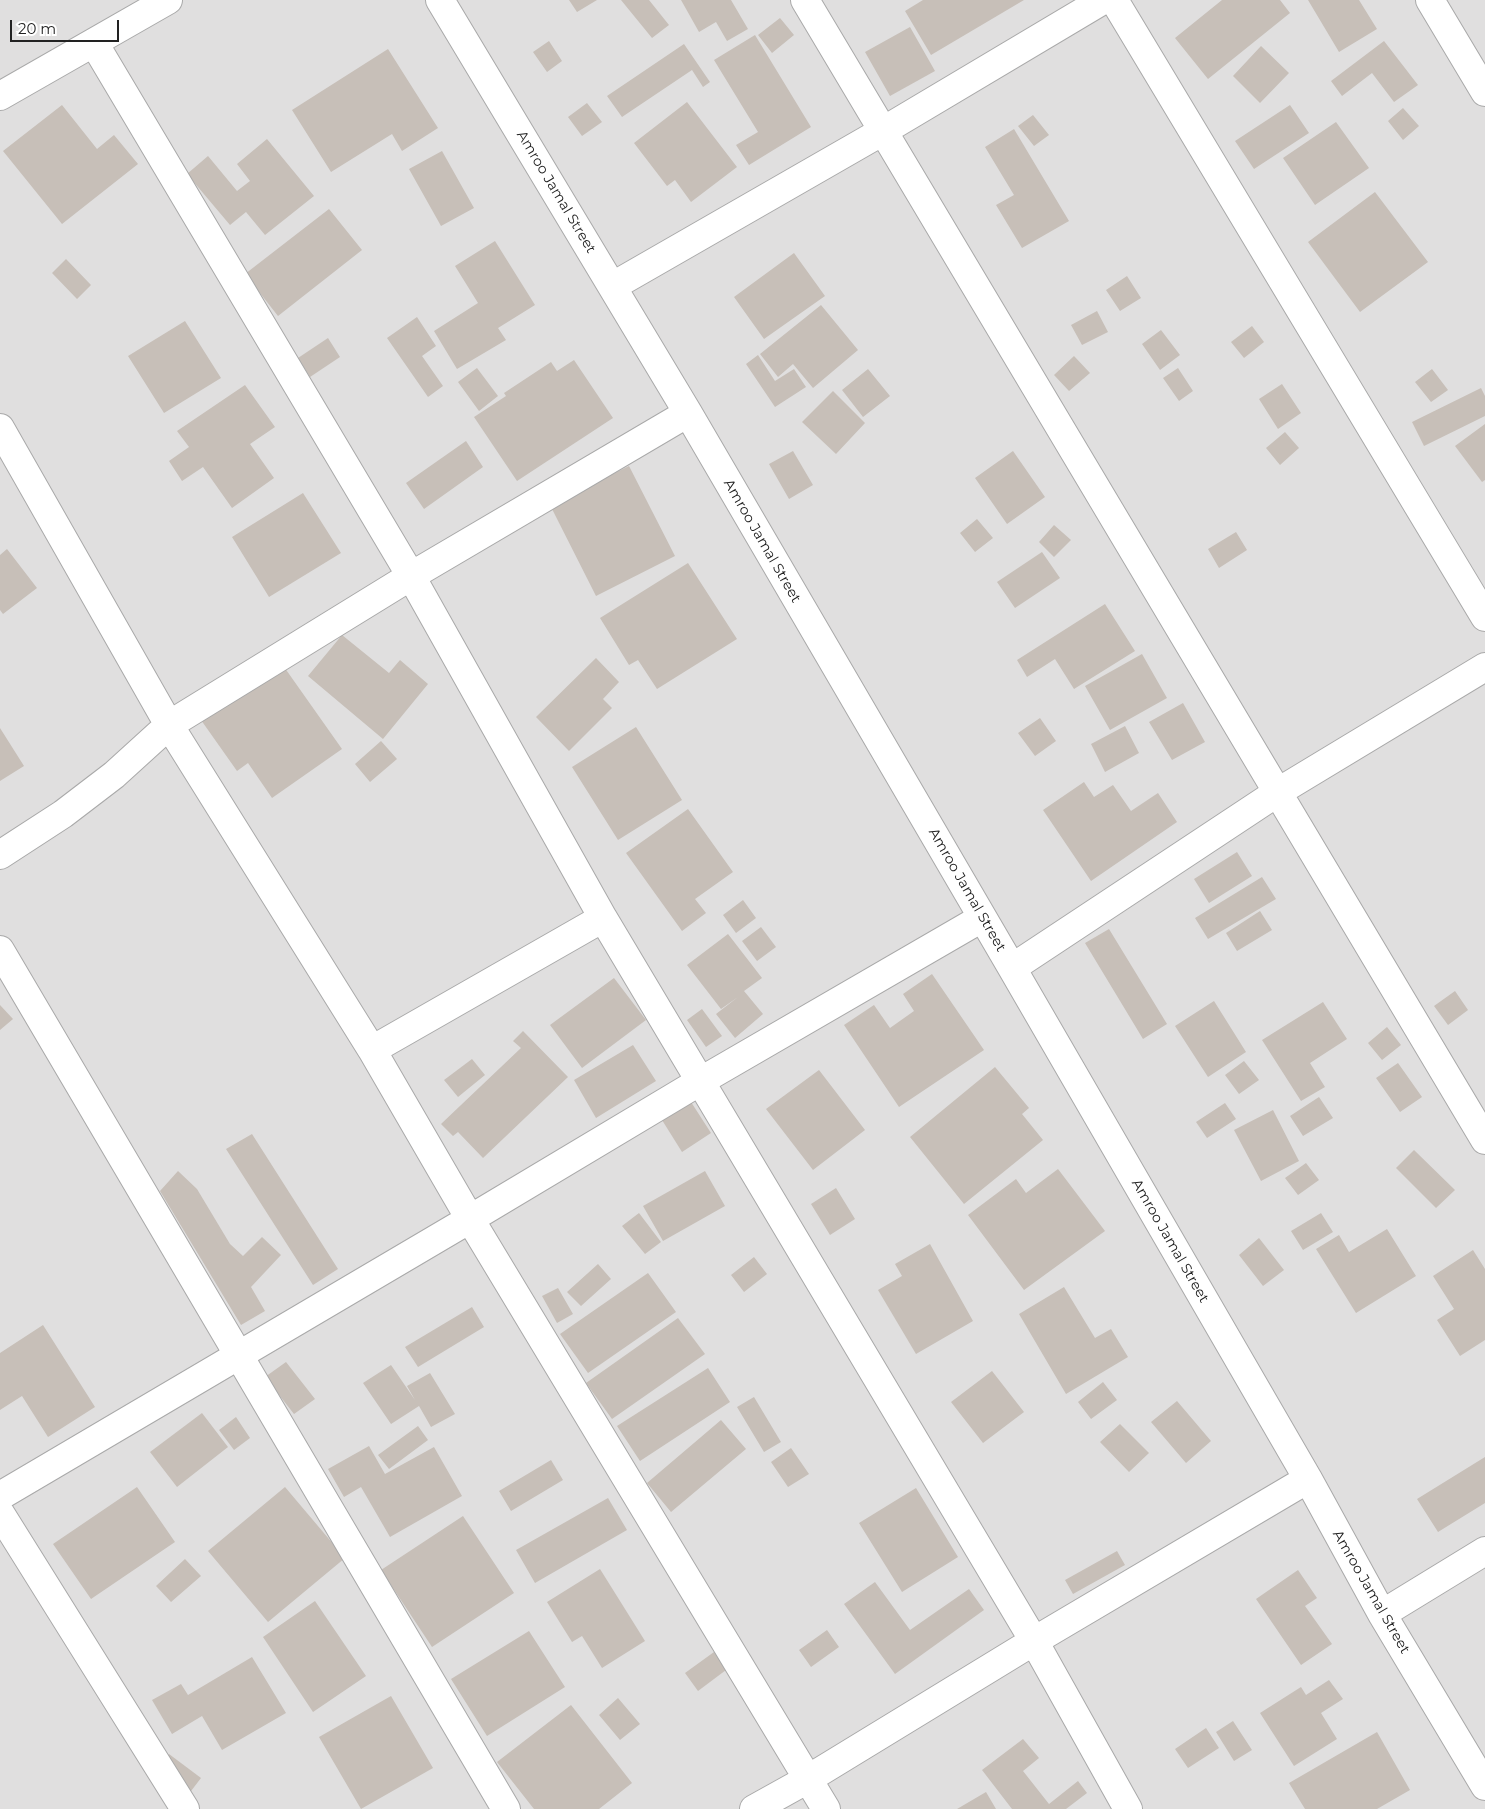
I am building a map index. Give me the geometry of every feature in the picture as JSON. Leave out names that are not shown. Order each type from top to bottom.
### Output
[{"type":"street","name":"Amroo Jamal Street","points":[[440,0],[688,413],[1308,1479],[1382,1614],[1485,1786]]},
{"type":"street","points":[[805,0],[1485,1140]]},
{"type":"street","points":[[613,286],[883,131],[1103,0]]},
{"type":"street","points":[[1114,0],[1485,617]]},
{"type":"street","points":[[1430,0],[1485,92]]},
{"type":"street","points":[[0,96],[94,43],[152,4]]},
{"type":"street","points":[[94,43],[411,576],[603,918],[699,1082],[1034,1641],[1128,1809]]},
{"type":"street","points":[[0,856],[63,814],[114,775],[169,725],[411,576],[688,413]]},
{"type":"street","points":[[0,428],[169,725],[372,1050],[470,1220],[826,1809]]},
{"type":"street","points":[[1012,968],[1278,792],[1485,667]]},
{"type":"street","points":[[372,1050],[603,918]]},
{"type":"street","points":[[0,1496],[470,1220],[699,1082],[982,918]]},
{"type":"street","points":[[0,950],[506,1809]]},
{"type":"street","points":[[754,1809],[808,1779],[1034,1641],[1308,1479]]},
{"type":"street","points":[[0,1513],[185,1809]]},
{"type":"street","points":[[1382,1614],[1485,1552]]},
{"type":"shaded area","points":[[0,0],[1485,0],[1485,1809],[0,1809]]},
{"type":"building","points":[[569,0],[597,0],[577,12]]},
{"type":"building","points":[[621,0],[649,0],[669,25],[652,38]]},
{"type":"building","points":[[681,0],[731,0],[748,29],[727,41],[716,22],[699,32]]},
{"type":"building","points":[[923,0],[1024,0],[931,55],[905,11]]},
{"type":"building","points":[[1222,0],[1280,0],[1290,13],[1208,79],[1175,38]]},
{"type":"building","points":[[1308,0],[1359,0],[1377,29],[1339,52]]},
{"type":"building","points":[[780,18],[794,35],[772,53],[758,35]]},
{"type":"building","points":[[910,27],[935,71],[890,96],[865,52]]},
{"type":"building","points":[[755,35],[811,127],[749,165],[736,145],[758,132],[714,60]]},
{"type":"building","points":[[549,41],[562,61],[547,72],[533,52]]},
{"type":"building","points":[[1384,41],[1418,85],[1394,102],[1372,73],[1342,96],[1331,81]]},
{"type":"building","points":[[684,44],[710,82],[703,87],[692,70],[622,117],[607,96]]},
{"type":"building","points":[[1261,46],[1289,73],[1260,103],[1233,76]]},
{"type":"building","points":[[388,49],[438,128],[402,151],[392,134],[331,172],[292,110]]},
{"type":"building","points":[[687,102],[737,167],[691,202],[675,180],[667,186],[634,143]]},
{"type":"building","points":[[587,103],[602,122],[582,136],[568,117]]},
{"type":"building","points":[[62,105],[97,149],[114,135],[138,164],[62,224],[3,151]]},
{"type":"building","points":[[1290,105],[1309,133],[1254,169],[1235,141]]},
{"type":"building","points":[[1403,108],[1419,126],[1403,140],[1388,121]]},
{"type":"building","points":[[1033,115],[1049,135],[1034,146],[1018,126]]},
{"type":"building","points":[[1336,122],[1369,168],[1315,205],[1283,158]]},
{"type":"building","points":[[1014,129],[1069,221],[1022,248],[996,205],[1014,195],[985,147]]},
{"type":"building","points":[[267,139],[314,196],[265,235],[246,212],[230,225],[187,174],[208,156],[237,191],[250,181],[237,164]]},
{"type":"building","points":[[442,151],[474,208],[441,226],[409,169]]},
{"type":"building","points":[[1375,192],[1428,262],[1360,312],[1308,242]]},
{"type":"building","points":[[329,209],[362,250],[278,316],[245,274]]},
{"type":"building","points":[[495,241],[535,305],[498,328],[506,340],[457,369],[434,331],[478,303],[455,266]]},
{"type":"building","points":[[794,253],[825,296],[764,339],[734,297]]},
{"type":"building","points":[[66,259],[91,285],[77,299],[52,273]]},
{"type":"building","points":[[1127,276],[1141,298],[1120,311],[1106,290]]},
{"type":"building","points":[[821,305],[858,350],[813,388],[793,364],[778,377],[760,354]]},
{"type":"building","points":[[1097,311],[1108,332],[1082,345],[1071,325]]},
{"type":"building","points":[[417,317],[436,346],[422,356],[443,386],[428,397],[387,338]]},
{"type":"building","points":[[185,321],[221,378],[164,413],[128,356]]},
{"type":"building","points":[[1252,326],[1264,342],[1244,358],[1231,342]]},
{"type":"building","points":[[1161,330],[1180,355],[1160,370],[1142,344]]},
{"type":"building","points":[[328,338],[340,357],[310,377],[298,358]]},
{"type":"building","points":[[758,355],[775,381],[794,369],[806,387],[775,407],[746,364]]},
{"type":"building","points":[[1074,356],[1090,373],[1069,391],[1054,375]]},
{"type":"building","points":[[574,360],[613,418],[517,481],[474,417],[506,396],[504,393],[551,362],[557,371]]},
{"type":"building","points":[[477,368],[498,396],[479,411],[458,382]]},
{"type":"building","points":[[1178,368],[1193,391],[1179,401],[1163,378]]},
{"type":"building","points":[[868,369],[890,396],[863,417],[842,390]]},
{"type":"building","points":[[1432,369],[1448,390],[1431,402],[1415,382]]},
{"type":"building","points":[[1282,384],[1301,413],[1278,429],[1259,399]]},
{"type":"building","points":[[245,385],[275,427],[250,444],[274,478],[232,508],[203,467],[182,481],[169,461],[189,447],[177,431]]},
{"type":"building","points":[[1481,388],[1485,396],[1485,416],[1424,446],[1412,422]]},
{"type":"building","points":[[833,391],[865,423],[836,454],[802,422]]},
{"type":"building","points":[[1485,424],[1485,480],[1482,482],[1455,446]]},
{"type":"building","points":[[1285,432],[1299,448],[1280,465],[1266,448]]},
{"type":"building","points":[[466,441],[483,467],[424,509],[406,483]]},
{"type":"building","points":[[793,451],[813,485],[789,499],[769,464]]},
{"type":"building","points":[[1013,451],[1045,497],[1007,524],[975,478]]},
{"type":"building","points":[[629,466],[675,556],[596,596],[550,505]]},
{"type":"building","points":[[303,493],[341,553],[269,597],[232,537]]},
{"type":"building","points":[[977,519],[993,538],[975,552],[960,533]]},
{"type":"building","points":[[1054,525],[1071,540],[1054,557],[1039,542]]},
{"type":"building","points":[[1236,532],[1247,550],[1219,568],[1208,549]]},
{"type":"building","points":[[7,549],[37,588],[3,614],[0,610],[0,555]]},
{"type":"building","points":[[1042,552],[1060,578],[1015,608],[997,582]]},
{"type":"building","points":[[688,563],[737,639],[657,689],[638,660],[629,665],[600,618]]},
{"type":"building","points":[[1105,604],[1135,651],[1074,689],[1055,659],[1027,677],[1017,660]]},
{"type":"building","points":[[342,635],[389,673],[400,660],[428,684],[383,739],[308,676]]},
{"type":"building","points":[[1142,654],[1167,698],[1110,730],[1085,686]]},
{"type":"building","points":[[596,658],[619,682],[603,699],[612,708],[569,751],[536,717]]},
{"type":"building","points":[[282,664],[342,749],[272,798],[248,763],[237,771],[201,720]]},
{"type":"building","points":[[1183,703],[1205,742],[1172,760],[1149,722]]},
{"type":"building","points":[[1040,718],[1056,741],[1035,756],[1018,733]]},
{"type":"building","points":[[1125,726],[1139,753],[1105,772],[1091,744]]},
{"type":"building","points":[[636,727],[682,800],[618,840],[572,767]]},
{"type":"building","points":[[0,728],[24,766],[0,781]]},
{"type":"building","points":[[381,741],[397,759],[370,782],[355,764]]},
{"type":"building","points":[[1084,782],[1094,797],[1113,785],[1131,811],[1158,793],[1177,822],[1091,881],[1043,810]]},
{"type":"building","points":[[688,809],[733,872],[695,899],[706,913],[682,931],[626,853]]},
{"type":"building","points":[[1237,852],[1252,876],[1209,903],[1194,879]]},
{"type":"building","points":[[1262,877],[1276,899],[1208,939],[1195,918]]},
{"type":"building","points":[[743,900],[756,918],[736,933],[723,915]]},
{"type":"building","points":[[1260,911],[1272,930],[1237,951],[1226,933]]},
{"type":"building","points":[[761,927],[776,947],[757,961],[742,941]]},
{"type":"building","points":[[1109,929],[1167,1024],[1143,1039],[1085,943]]},
{"type":"building","points":[[728,934],[762,978],[744,991],[763,1014],[735,1038],[716,1014],[738,997],[721,1009],[687,965]]},
{"type":"building","points":[[932,974],[984,1050],[899,1107],[844,1025],[874,1005],[890,1028],[914,1011],[903,994]]},
{"type":"building","points":[[614,978],[646,1020],[582,1068],[550,1025]]},
{"type":"building","points":[[1455,991],[1468,1010],[1448,1025],[1434,1006]]},
{"type":"building","points":[[1214,1001],[1246,1052],[1208,1077],[1175,1026]]},
{"type":"building","points":[[1323,1002],[1347,1039],[1310,1063],[1325,1087],[1301,1101],[1262,1040]]},
{"type":"building","points":[[0,1005],[13,1019],[0,1030]]},
{"type":"building","points":[[702,1009],[722,1036],[706,1047],[687,1020]]},
{"type":"building","points":[[1387,1027],[1401,1045],[1382,1060],[1368,1043]]},
{"type":"building","points":[[523,1031],[568,1077],[483,1158],[458,1132],[453,1136],[441,1124],[521,1048],[513,1041]]},
{"type":"building","points":[[633,1045],[656,1081],[596,1118],[574,1080]]},
{"type":"building","points":[[472,1059],[485,1075],[458,1097],[444,1080]]},
{"type":"building","points":[[1244,1061],[1259,1080],[1239,1094],[1225,1075]]},
{"type":"building","points":[[1398,1063],[1422,1097],[1400,1112],[1376,1078]]},
{"type":"building","points":[[995,1067],[1029,1108],[1022,1114],[1043,1140],[964,1204],[910,1137]]},
{"type":"building","points":[[819,1070],[865,1130],[813,1170],[766,1109]]},
{"type":"building","points":[[1319,1097],[1333,1118],[1303,1136],[1290,1116]]},
{"type":"building","points":[[691,1102],[711,1133],[682,1152],[662,1120]]},
{"type":"building","points":[[1225,1103],[1236,1119],[1207,1138],[1196,1122]]},
{"type":"building","points":[[1273,1110],[1299,1161],[1261,1181],[1234,1130]]},
{"type":"building","points":[[252,1134],[338,1269],[313,1285],[226,1149]]},
{"type":"building","points":[[1414,1150],[1455,1190],[1436,1208],[1396,1168]]},
{"type":"building","points":[[1306,1163],[1319,1180],[1298,1195],[1285,1178]]},
{"type":"building","points":[[1058,1169],[1105,1231],[1024,1290],[968,1215],[1016,1179],[1026,1193]]},
{"type":"building","points":[[178,1171],[197,1189],[230,1244],[243,1256],[262,1237],[281,1255],[251,1287],[265,1311],[241,1325],[160,1191]]},
{"type":"building","points":[[705,1171],[725,1206],[663,1241],[643,1206]]},
{"type":"building","points":[[836,1188],[855,1219],[830,1235],[811,1204]]},
{"type":"building","points":[[639,1213],[661,1242],[645,1254],[622,1226]]},
{"type":"building","points":[[1321,1213],[1333,1232],[1303,1250],[1291,1231]]},
{"type":"building","points":[[1387,1229],[1416,1276],[1356,1313],[1316,1249],[1339,1235],[1349,1252]]},
{"type":"building","points":[[1259,1238],[1284,1270],[1263,1286],[1239,1255]]},
{"type":"building","points":[[930,1244],[973,1321],[916,1354],[878,1290],[902,1276],[895,1264]]},
{"type":"building","points":[[1473,1250],[1485,1269],[1485,1340],[1460,1356],[1437,1320],[1454,1309],[1433,1276]]},
{"type":"building","points":[[754,1257],[767,1274],[744,1292],[731,1275]]},
{"type":"building","points":[[598,1264],[611,1279],[581,1306],[567,1292]]},
{"type":"building","points":[[648,1273],[676,1312],[588,1373],[560,1334]]},
{"type":"building","points":[[1064,1287],[1095,1338],[1111,1329],[1128,1357],[1066,1394],[1019,1314]]},
{"type":"building","points":[[558,1288],[573,1314],[557,1323],[542,1296]]},
{"type":"building","points":[[472,1307],[484,1327],[418,1367],[405,1347]]},
{"type":"building","points":[[678,1318],[705,1354],[612,1419],[586,1383]]},
{"type":"building","points":[[43,1325],[95,1407],[48,1437],[22,1396],[0,1410],[0,1353]]},
{"type":"building","points":[[286,1362],[315,1399],[294,1414],[265,1377]]},
{"type":"building","points":[[391,1365],[415,1400],[407,1386],[430,1373],[455,1414],[431,1427],[419,1406],[391,1424],[363,1383]]},
{"type":"building","points":[[708,1368],[730,1402],[640,1461],[617,1426]]},
{"type":"building","points":[[992,1371],[1024,1412],[983,1443],[951,1402]]},
{"type":"building","points":[[1103,1382],[1117,1400],[1091,1419],[1078,1402]]},
{"type":"building","points":[[754,1397],[781,1442],[764,1452],[737,1407]]},
{"type":"building","points":[[1177,1401],[1211,1441],[1186,1463],[1151,1422]]},
{"type":"building","points":[[202,1413],[228,1447],[177,1487],[150,1452]]},
{"type":"building","points":[[236,1417],[250,1438],[234,1450],[219,1430]]},
{"type":"building","points":[[721,1420],[746,1449],[671,1512],[647,1483]]},
{"type":"building","points":[[1120,1424],[1149,1453],[1129,1472],[1100,1442]]},
{"type":"building","points":[[418,1426],[428,1440],[389,1469],[378,1455]]},
{"type":"building","points":[[369,1446],[385,1474],[434,1447],[462,1496],[390,1537],[361,1487],[344,1497],[328,1469]]},
{"type":"building","points":[[791,1448],[809,1474],[788,1487],[771,1462]]},
{"type":"building","points":[[1485,1457],[1485,1503],[1438,1532],[1417,1499]]},
{"type":"building","points":[[551,1460],[563,1480],[511,1511],[499,1491]]},
{"type":"building","points":[[137,1487],[175,1542],[91,1599],[53,1544]]},
{"type":"building","points":[[285,1487],[345,1558],[268,1622],[208,1551]]},
{"type":"building","points":[[916,1488],[958,1557],[902,1592],[859,1523]]},
{"type":"building","points":[[608,1498],[627,1530],[535,1583],[516,1550]]},
{"type":"building","points":[[463,1516],[514,1593],[432,1647],[381,1570]]},
{"type":"building","points":[[1117,1551],[1125,1565],[1073,1594],[1065,1580]]},
{"type":"building","points":[[185,1559],[201,1576],[171,1602],[156,1586]]},
{"type":"building","points":[[600,1569],[645,1641],[602,1668],[582,1636],[572,1642],[547,1602]]},
{"type":"building","points":[[1298,1570],[1317,1598],[1305,1606],[1332,1644],[1301,1665],[1256,1599]]},
{"type":"building","points":[[875,1582],[910,1630],[969,1589],[984,1610],[895,1674],[844,1604]]},
{"type":"building","points":[[315,1601],[366,1676],[313,1712],[263,1637]]},
{"type":"building","points":[[827,1630],[839,1647],[811,1667],[799,1650]]},
{"type":"building","points":[[529,1631],[565,1687],[487,1736],[451,1679]]},
{"type":"building","points":[[714,1652],[726,1670],[698,1691],[685,1673]]},
{"type":"building","points":[[252,1657],[286,1713],[222,1750],[202,1716],[172,1734],[152,1700],[181,1684],[188,1695]]},
{"type":"building","points":[[1329,1680],[1343,1699],[1321,1713],[1337,1739],[1294,1766],[1260,1713],[1301,1687],[1306,1695]]},
{"type":"building","points":[[391,1696],[433,1768],[361,1809],[319,1737]]},
{"type":"building","points":[[618,1698],[640,1724],[620,1740],[599,1715]]},
{"type":"building","points":[[571,1705],[632,1783],[599,1809],[534,1809],[497,1762]]},
{"type":"building","points":[[1233,1721],[1252,1750],[1234,1761],[1216,1732]]},
{"type":"building","points":[[1206,1728],[1219,1748],[1188,1768],[1175,1749]]},
{"type":"building","points":[[1377,1732],[1410,1790],[1377,1809],[1305,1809],[1289,1783]]},
{"type":"building","points":[[1023,1739],[1039,1758],[1023,1771],[1049,1804],[1078,1781],[1087,1793],[1066,1809],[1012,1809],[982,1770]]},
{"type":"building","points":[[169,1754],[201,1778],[188,1795],[156,1770]]},
{"type":"building","points":[[986,1792],[996,1809],[957,1809]]}]
